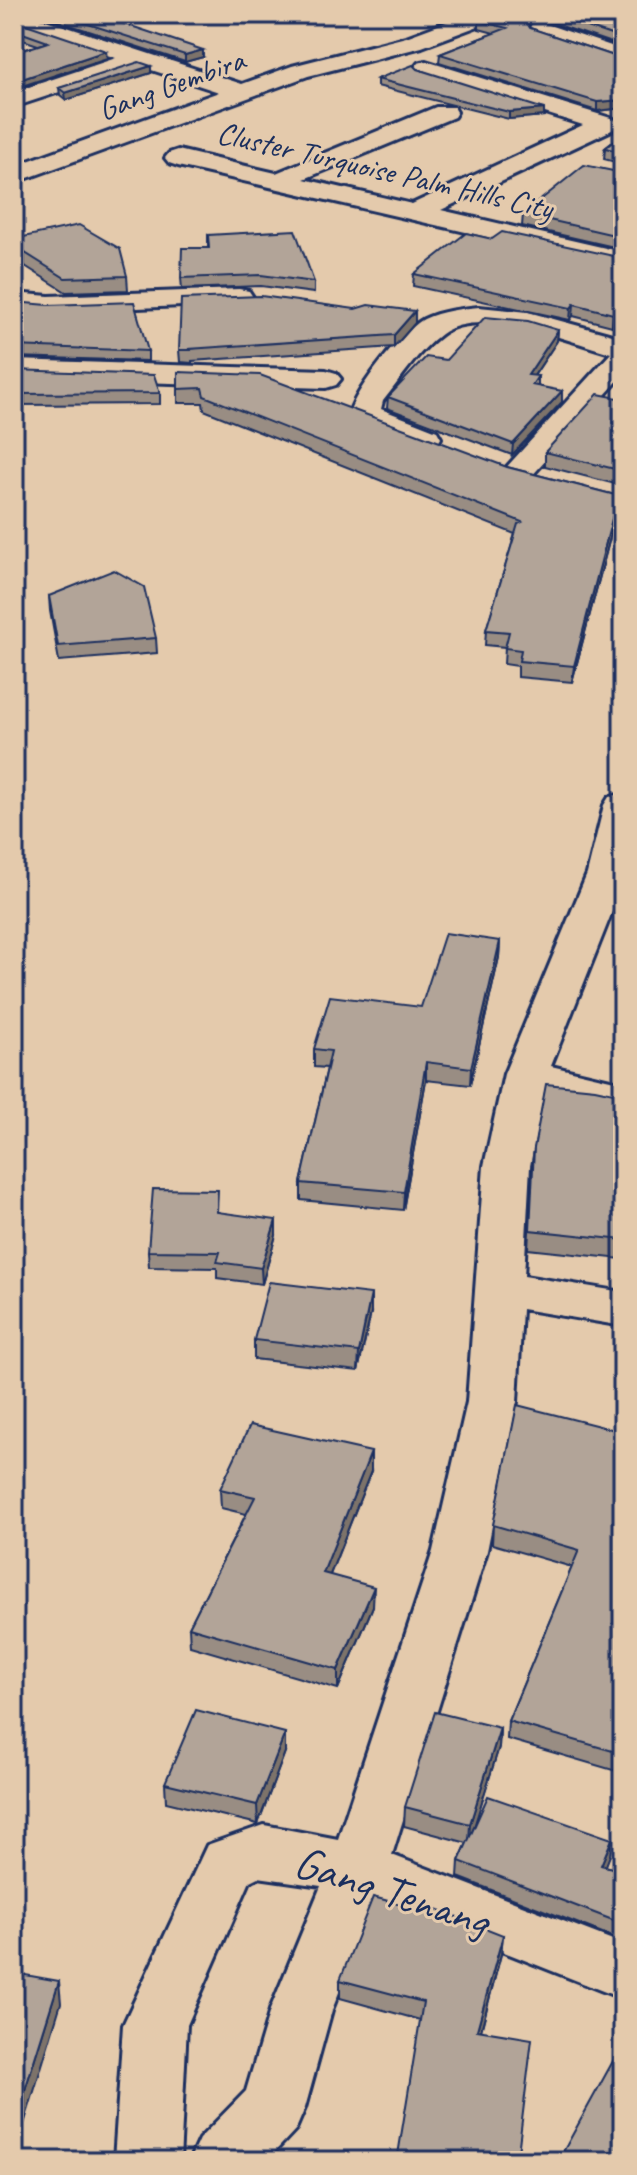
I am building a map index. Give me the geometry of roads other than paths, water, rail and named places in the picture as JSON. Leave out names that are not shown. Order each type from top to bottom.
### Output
[{"type":"street","name":"Gang Gembira","points":[[14,175],[300,71],[414,42],[489,14]]},
{"type":"street","points":[[14,17],[242,92]]},
{"type":"street","points":[[14,39],[49,28]]},
{"type":"street","points":[[540,29],[623,58]]},
{"type":"street","points":[[14,100],[140,58]]},
{"type":"street","points":[[426,68],[614,120]]},
{"type":"street","points":[[278,181],[445,112]]},
{"type":"street","points":[[416,212],[614,120]]},
{"type":"street","points":[[537,156],[580,165]]},
{"type":"street","name":"Cluster Turquoise Palm Hills City","points":[[178,158],[623,260]]},
{"type":"street","points":[[15,306],[261,297]]},
{"type":"street","points":[[445,445],[373,418],[365,411],[369,399],[432,326],[477,314],[505,317],[623,347]]},
{"type":"street","points":[[518,472],[623,357]]},
{"type":"street","points":[[14,369],[326,379]]},
{"type":"street","points":[[489,461],[547,480]]},
{"type":"street","points":[[222,2161],[273,2108],[301,2010],[358,1868],[460,1551],[492,1402],[507,1166],[526,1074],[615,875],[623,805]]},
{"type":"street","points":[[526,1074],[623,1097]]},
{"type":"street","points":[[497,1288],[623,1309]]},
{"type":"street","name":"Gang Tenang","points":[[147,2161],[155,2025],[228,1863],[246,1854],[264,1850],[358,1868],[623,1972]]}]
